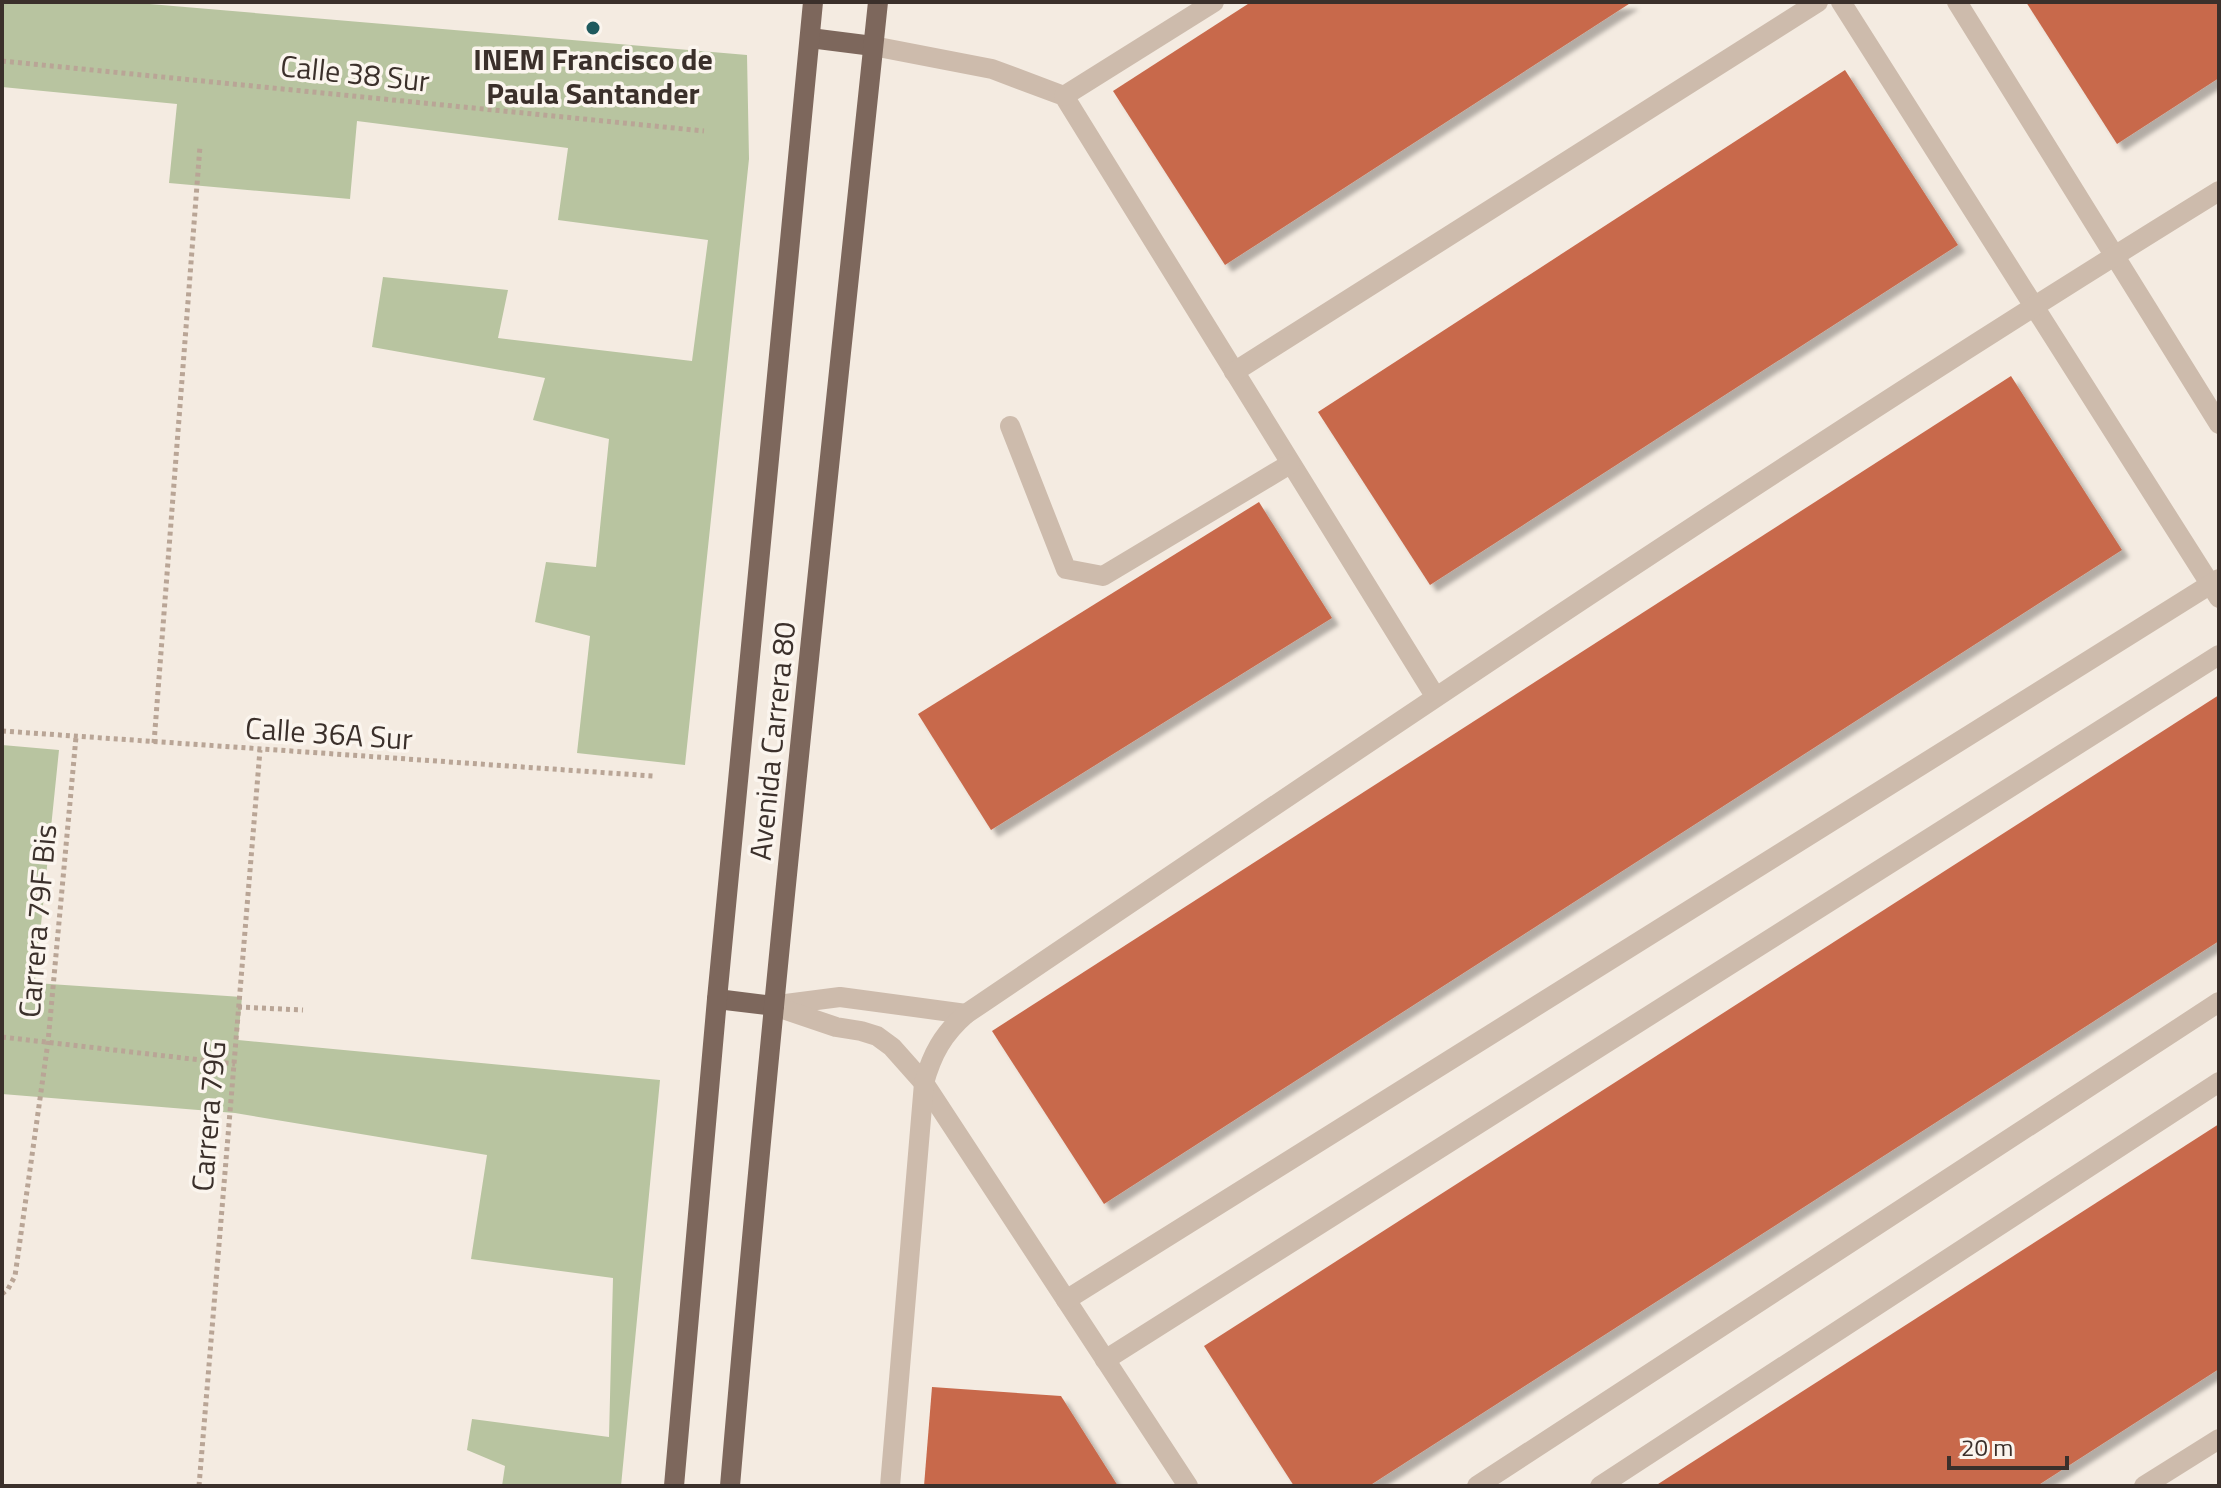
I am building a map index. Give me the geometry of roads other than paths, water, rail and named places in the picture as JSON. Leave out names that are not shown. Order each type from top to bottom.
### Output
[{"type":"main road","name":"Avenida Carrera 80","points":[[674,1486],[717,999],[813,2]]},
{"type":"main road","name":"Avenida Carrera 80","points":[[730,1486],[774,1006],[878,2]]},
{"type":"main road","points":[[810,38],[873,46]]},
{"type":"main road","points":[[717,999],[774,1006]]},
{"type":"lane","points":[[1064,96],[1214,2]]},
{"type":"lane","points":[[1234,372],[1818,2]]},
{"type":"lane","points":[[1066,1300],[2216,587],[1841,2]]},
{"type":"lane","points":[[1957,2],[2219,424]]},
{"type":"lane","points":[[873,46],[992,69],[1064,96],[1435,696]]},
{"type":"lane","points":[[890,1486],[924,1083],[949,1029],[966,1014],[1435,696],[2034,306],[2219,191]]},
{"type":"lane","points":[[1010,426],[1066,569],[1103,576],[1290,464]]},
{"type":"lane","points":[[1105,1360],[2219,655]]},
{"type":"lane","points":[[774,1006],[840,997],[966,1014]]},
{"type":"lane","points":[[1477,1486],[2219,1002]]},
{"type":"lane","points":[[774,1006],[836,1027],[877,1036],[892,1047],[924,1083],[1188,1486]]},
{"type":"lane","points":[[1600,1486],[2219,1082]]},
{"type":"lane","points":[[2144,1486],[2219,1439]]},
{"type":"place","name":"INEM Francisco de Paula Santander","points":[[593,28]]}]
